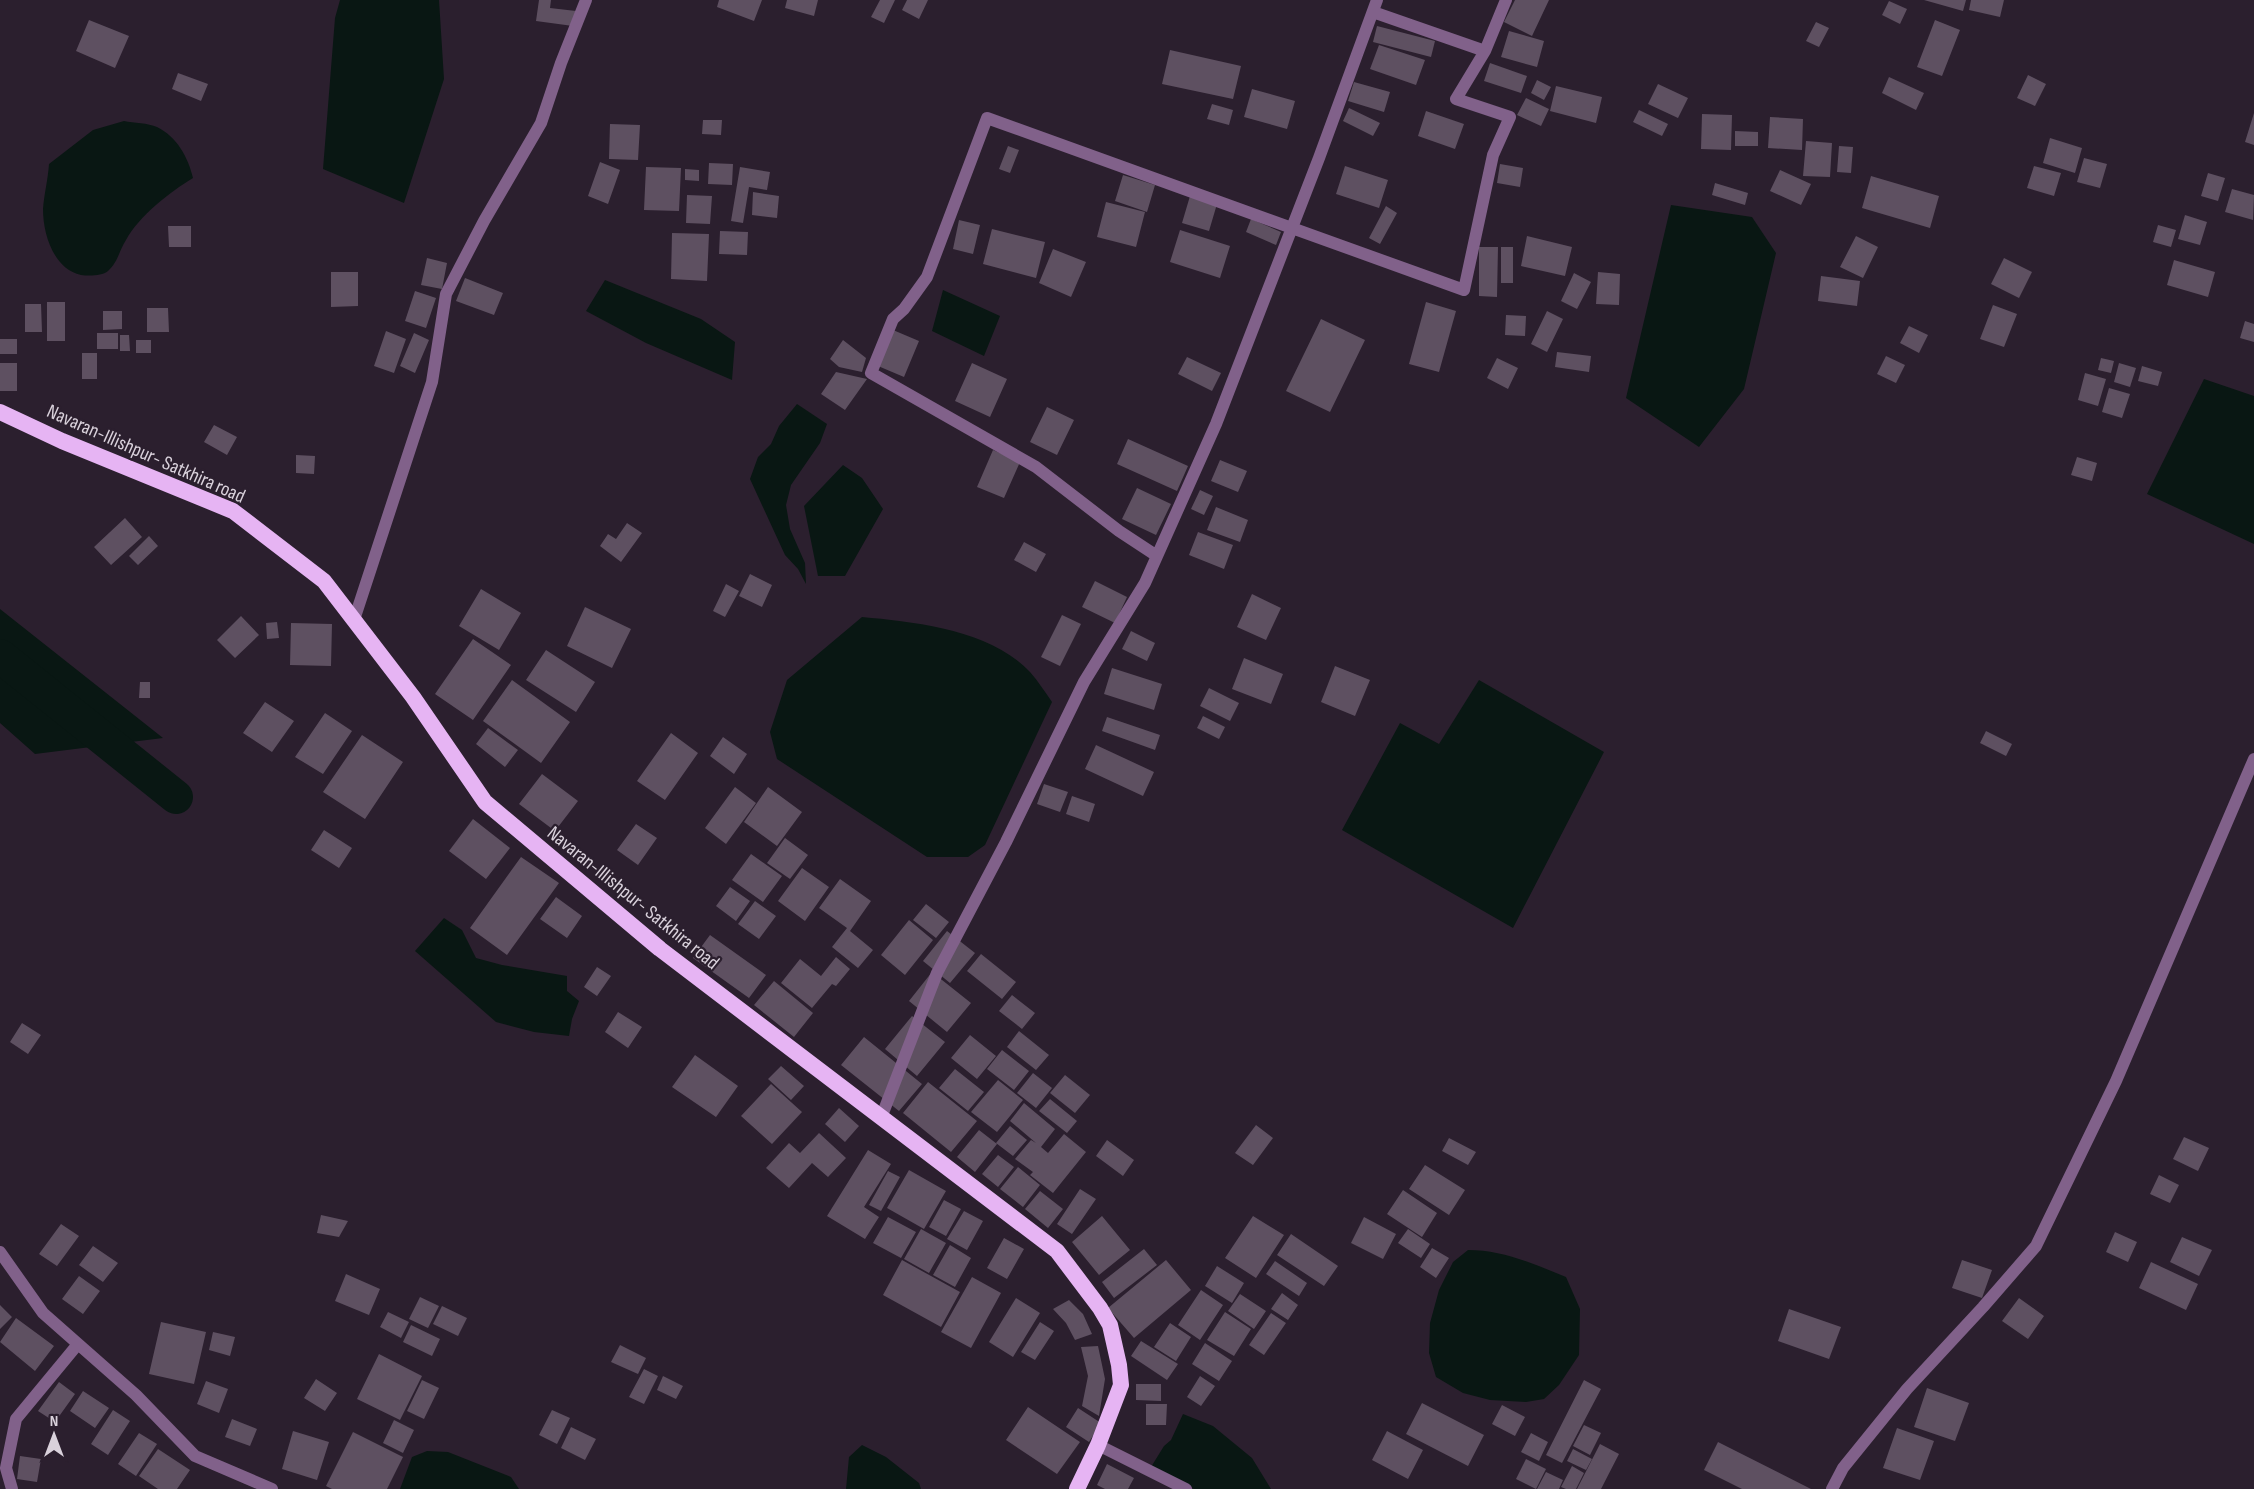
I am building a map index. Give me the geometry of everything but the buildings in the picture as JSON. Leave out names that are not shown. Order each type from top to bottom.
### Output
[{"type":"highway","name":"Navaran-Illishpur- Satkhira road","points":[[0,412],[62,441],[233,511],[324,581],[413,697],[485,802],[660,949],[1057,1251],[1110,1325],[1121,1385],[1098,1445],[1077,1489]]},
{"type":"street","points":[[354,620],[432,382],[446,294],[484,221],[541,123],[561,63],[586,0]]},
{"type":"street","points":[[1157,556],[1119,531],[1036,467],[871,373],[893,319],[904,309],[927,277],[987,118],[1464,290],[1493,155],[1510,117],[1456,99],[1485,51],[1506,0]]},
{"type":"street","points":[[881,1118],[937,973],[1006,842],[1084,682],[1145,583],[1216,424],[1375,6],[1485,51]]},
{"type":"street","points":[[1832,1489],[1843,1468],[1906,1389],[1983,1307],[2036,1246],[2116,1081],[2254,759]]},
{"type":"street","points":[[0,1252],[43,1313],[136,1395],[195,1456],[272,1489]]},
{"type":"street","points":[[12,1489],[6,1468],[16,1419],[78,1344]]},
{"type":"street","points":[[1098,1445],[1186,1489]]},
{"type":"shaded area","points":[[340,0],[439,0],[444,79],[404,203],[323,169],[335,18]]},
{"type":"shaded area","points":[[124,121],[157,127],[164,131],[185,155],[193,178],[165,197],[139,222],[108,271],[99,275],[81,275],[64,266],[52,250],[48,240],[43,209],[49,164],[93,130]]},
{"type":"shaded area","points":[[1671,205],[1752,217],[1776,253],[1744,389],[1699,447],[1626,398]]},
{"type":"shaded area","points":[[605,280],[701,319],[735,342],[732,380],[646,343],[586,311]]},
{"type":"shaded area","points":[[943,290],[1000,316],[984,356],[932,331]]},
{"type":"shaded area","points":[[2204,379],[2254,396],[2254,544],[2147,494]]},
{"type":"shaded area","points":[[797,404],[827,424],[820,443],[791,485],[786,505],[790,529],[805,563],[806,584],[798,569],[785,555],[750,479],[758,457],[771,444],[779,426]]},
{"type":"shaded area","points":[[843,465],[862,478],[883,509],[845,576],[818,576],[804,506]]},
{"type":"shaded area","points":[[0,609],[163,738],[35,754],[0,723]]},
{"type":"shaded area","points":[[862,617],[906,622],[952,631],[995,646],[1030,672],[1052,702],[985,845],[968,857],[927,857],[777,759],[770,732],[787,680]]},
{"type":"shaded area","points":[[1479,680],[1604,752],[1513,928],[1342,830],[1400,723],[1439,744]]},
{"type":"shaded area","points":[[444,918],[462,930],[476,958],[502,965],[567,976],[567,991],[579,1001],[569,1036],[534,1032],[496,1022],[415,951]]},
{"type":"shaded area","points":[[1468,1250],[1506,1255],[1566,1277],[1580,1309],[1579,1355],[1559,1385],[1544,1399],[1526,1402],[1490,1400],[1463,1393],[1436,1377],[1429,1353],[1430,1323],[1439,1290],[1453,1262]]},
{"type":"shaded area","points":[[1183,1414],[1213,1426],[1252,1458],[1271,1489],[1194,1489],[1151,1467],[1164,1446],[1171,1440]]},
{"type":"shaded area","points":[[862,1445],[886,1457],[919,1483],[921,1489],[846,1489],[849,1457]]},
{"type":"shaded area","points":[[427,1451],[448,1452],[511,1477],[519,1489],[400,1489],[412,1457]]},
{"type":"waterway","points":[[0,656],[176,797]]}]
